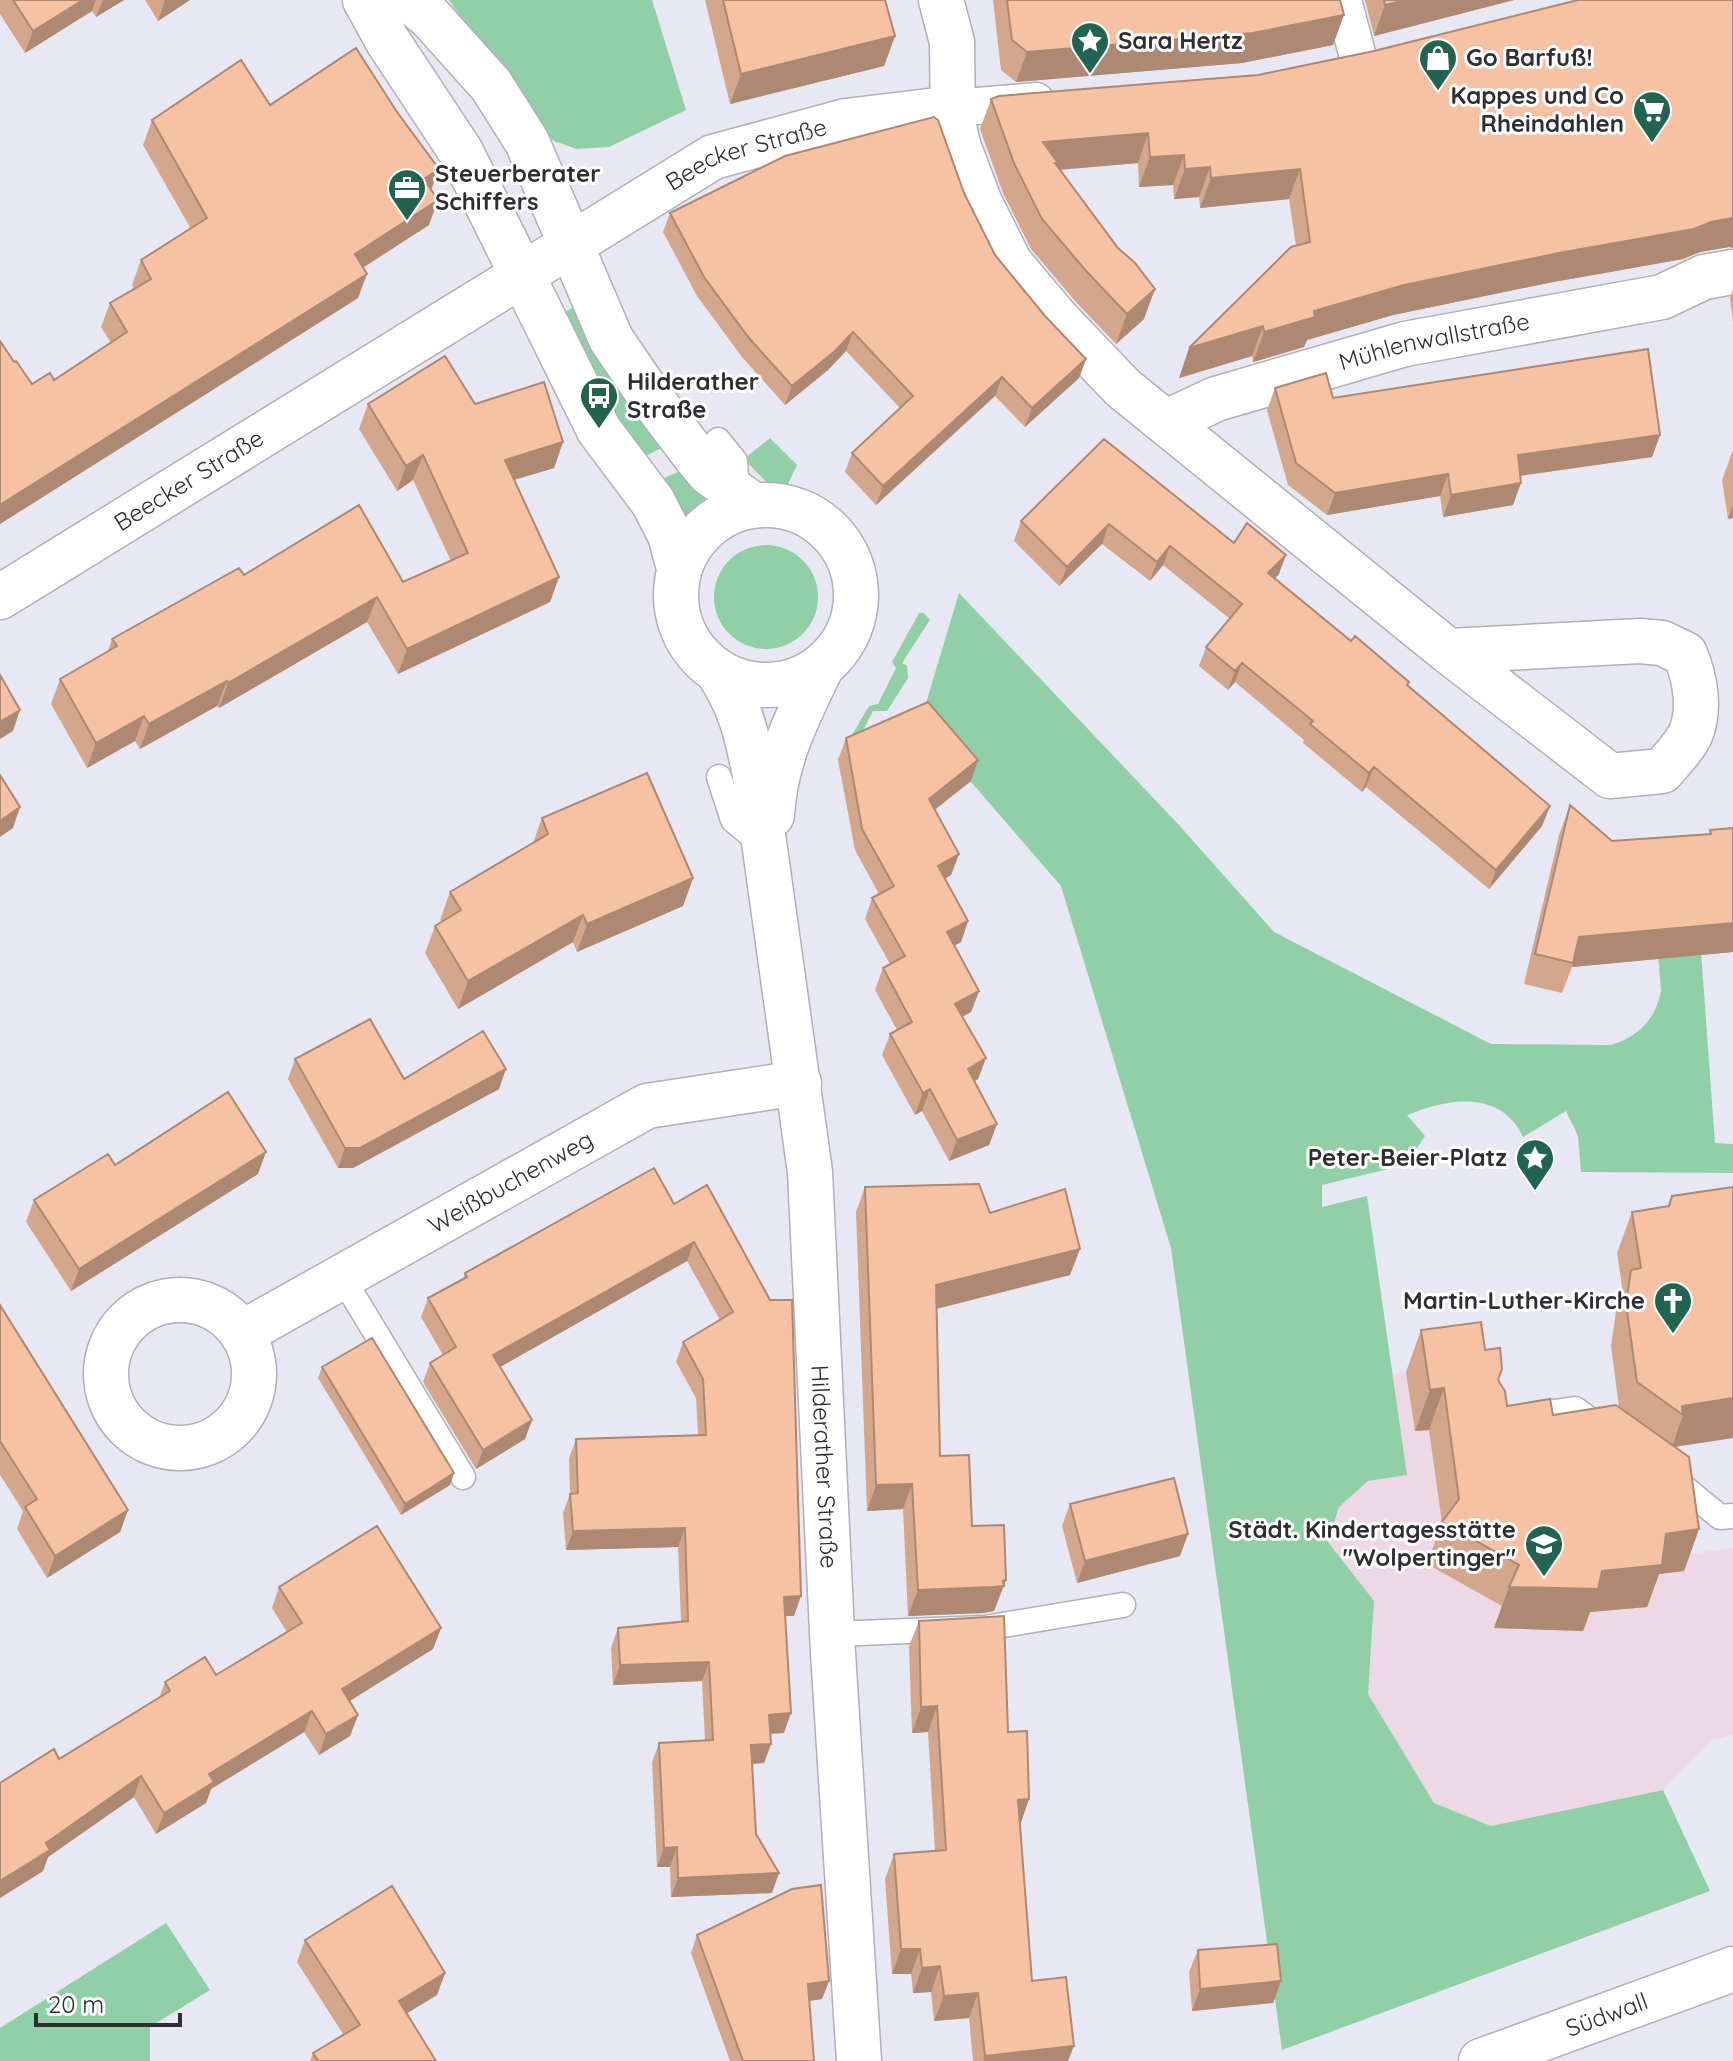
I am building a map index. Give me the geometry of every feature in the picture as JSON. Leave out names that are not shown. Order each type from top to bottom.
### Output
[{"type":"street","points":[[365,0],[387,40],[461,152],[599,430],[653,502],[670,535],[679,568]]},
{"type":"street","points":[[409,0],[430,17],[491,85],[527,142],[611,339],[699,461],[709,473],[745,499],[785,506],[814,517],[838,539],[851,564],[857,591],[854,619],[842,646],[822,666],[789,682],[753,684],[718,672],[696,652],[681,626],[675,598],[679,568],[695,538],[745,499]]},
{"type":"street","points":[[941,0],[952,42],[958,145],[980,203],[1010,263],[1057,319],[1123,388],[1448,651],[1610,776],[1662,771],[1690,734],[1696,707],[1693,671],[1685,654],[1662,643],[1640,641],[1448,651]]},
{"type":"street","points":[[1343,0],[1359,61]]},
{"type":"street","name":"Beecker Straße","points":[[0,597],[713,157],[846,121],[1061,99]]},
{"type":"street","name":"Mühlenwallstraße","points":[[1167,422],[1216,399],[1405,344],[1662,297],[1718,274]]},
{"type":"street","name":"Hilderather Straße","points":[[767,860],[778,768],[794,723],[822,666]]},
{"type":"street","name":"Hilderather Straße","points":[[718,672],[733,695],[744,721],[767,860],[810,1172],[832,1634],[859,2061]]},
{"type":"street","name":"Weißbuchenweg","points":[[242,1333],[647,1106],[799,1083]]},
{"type":"street","name":"Südwall","points":[[1481,2061],[1733,1969]]},
{"type":"lane","points":[[718,440],[735,461],[745,499]]},
{"type":"lane","points":[[719,777],[733,820],[767,860]]},
{"type":"lane","points":[[342,1277],[463,1477]]},
{"type":"lane","points":[[1498,1420],[1575,1409],[1627,1446]]},
{"type":"lane","points":[[1653,1464],[1720,1517],[1733,1516]]},
{"type":"lane","points":[[832,1634],[985,1628],[1123,1605]]},
{"type":"shaded area","name":"Städt. Kindertagesstätte \"Wolpertinger\"","points":[[1466,1364],[1470,1391],[1682,1555],[1733,1548],[1733,1735],[1712,1740],[1663,1790],[1492,1826],[1434,1803],[1367,1694],[1374,1624],[1328,1542],[1339,1507],[1368,1481],[1407,1475],[1392,1374]]},
{"type":"green space","points":[[449,0],[652,0],[686,110],[609,147],[577,149],[554,141],[535,125]]},
{"type":"green space","points":[[580,303],[669,444],[638,460],[559,316]]},
{"type":"green space","points":[[770,438],[797,465],[784,492],[769,485],[744,459]]},
{"type":"green space","points":[[687,468],[714,502],[684,525],[655,482]]},
{"type":"green space","points":[[766,545],[786,549],[803,560],[814,577],[818,597],[814,617],[803,634],[786,645],[766,649],[746,645],[729,634],[718,617],[714,597],[718,577],[729,560],[746,549]]},
{"type":"green space","points":[[959,593],[1178,824],[1274,932],[1491,1044],[1611,1045],[1638,1032],[1655,1010],[1661,991],[1650,851],[1694,856],[1715,1143],[1733,1144],[1733,1173],[1581,1172],[1578,1136],[1566,1111],[1523,1137],[1513,1121],[1501,1111],[1487,1104],[1455,1102],[1407,1115],[1425,1136],[1417,1148],[1413,1163],[1322,1185],[1322,1207],[1367,1196],[1407,1475],[1368,1481],[1339,1507],[1328,1542],[1374,1601],[1368,1694],[1434,1803],[1491,1826],[1663,1790],[1710,1891],[1282,2050],[1171,1248],[1061,886],[920,723]]},
{"type":"green space","points":[[919,613],[924,613],[930,620],[902,663],[907,666],[908,678],[887,711],[873,711],[851,754],[838,759],[869,706],[878,704],[896,668],[892,662]]},
{"type":"green space","points":[[166,1923],[210,1990],[150,2027],[150,2061],[0,2061],[0,2028]]},
{"type":"building","points":[[13,0],[83,0],[33,31]]},
{"type":"building","points":[[723,0],[885,0],[895,36],[741,74]]},
{"type":"building","points":[[1007,0],[1340,0],[1344,15],[1253,33],[1027,52],[1012,40]]},
{"type":"building","points":[[1384,0],[1406,0],[1385,5]]},
{"type":"building","points":[[1578,0],[1733,0],[1733,218],[1694,229],[1404,285],[1314,311],[1315,317],[1264,332],[1263,326],[1189,348],[1291,247],[1310,242],[1300,169],[1211,178],[1210,167],[1185,169],[1184,155],[1150,157],[1148,133],[1043,142],[1118,248],[1135,263],[1155,289],[1127,314],[1042,219],[1014,163],[991,99],[1258,75],[1374,51]]},
{"type":"building","points":[[356,48],[439,169],[424,179],[438,200],[355,254],[367,274],[0,505],[0,341],[32,384],[50,373],[54,380],[127,332],[110,303],[151,279],[141,260],[207,218],[152,120],[241,60],[270,105]]},
{"type":"building","points":[[934,117],[938,120],[964,193],[995,255],[1045,316],[1086,359],[1032,408],[1002,377],[883,486],[852,453],[913,396],[853,332],[792,386],[749,338],[704,277],[670,213],[785,156]]},
{"type":"building","points":[[1648,349],[1660,435],[1518,455],[1521,483],[1451,495],[1448,474],[1335,493],[1296,463],[1275,388],[1326,373],[1333,398]]},
{"type":"building","points":[[445,356],[475,404],[544,382],[563,442],[505,460],[559,577],[407,649],[377,597],[228,683],[149,724],[144,716],[96,743],[60,679],[117,646],[112,639],[239,568],[244,575],[359,505],[403,582],[468,553],[423,455],[406,466],[368,404]]},
{"type":"building","points":[[1104,439],[1234,543],[1247,523],[1286,555],[1268,573],[1351,641],[1355,636],[1409,682],[1407,685],[1550,806],[1496,870],[1374,767],[1369,773],[1310,724],[1313,721],[1242,663],[1235,671],[1206,647],[1242,604],[1170,546],[1157,562],[1109,524],[1067,567],[1021,521]]},
{"type":"building","points":[[0,675],[20,710],[0,722]]},
{"type":"building","points":[[928,702],[978,760],[929,799],[959,854],[938,866],[968,921],[947,932],[979,991],[955,1004],[986,1058],[968,1069],[997,1124],[957,1140],[930,1089],[923,1093],[890,1034],[912,1022],[883,968],[905,956],[872,898],[894,886],[862,829],[846,738]]},
{"type":"building","points":[[647,773],[693,878],[587,924],[583,915],[468,981],[435,926],[461,910],[450,892],[548,834],[542,818]]},
{"type":"building","points":[[0,775],[20,807],[0,821]]},
{"type":"building","points":[[1570,805],[1612,841],[1711,834],[1710,830],[1733,828],[1733,923],[1579,937],[1573,963],[1535,954]]},
{"type":"building","points":[[370,1019],[404,1079],[483,1031],[506,1069],[360,1148],[345,1148],[295,1059]]},
{"type":"building","points":[[228,1092],[266,1152],[79,1269],[34,1200],[108,1154],[115,1165]]},
{"type":"building","points":[[654,1168],[674,1204],[707,1185],[770,1300],[792,1300],[801,1596],[784,1597],[791,1713],[769,1715],[771,1744],[751,1745],[756,1834],[779,1873],[678,1878],[677,1847],[664,1848],[659,1743],[713,1740],[709,1662],[620,1665],[618,1628],[688,1621],[685,1528],[573,1531],[570,1494],[578,1493],[576,1439],[706,1435],[703,1379],[683,1342],[733,1312],[694,1242],[493,1355],[532,1420],[483,1450],[430,1363],[456,1347],[428,1298],[467,1277],[465,1273]]},
{"type":"building","points":[[979,1184],[990,1213],[1065,1189],[1080,1249],[936,1285],[940,1456],[969,1455],[972,1526],[1004,1525],[1006,1580],[1003,1581],[1004,1586],[918,1590],[912,1484],[876,1485],[865,1187]]},
{"type":"building","name":"Martin-Luther-Kirche","points":[[1733,1187],[1733,1398],[1682,1406],[1683,1415],[1637,1382],[1626,1304],[1631,1270],[1641,1268],[1632,1212],[1669,1206],[1672,1196]]},
{"type":"building","points":[[0,1305],[128,1510],[55,1556],[25,1507],[37,1499],[0,1441]]},
{"type":"building","points":[[1481,1322],[1485,1350],[1500,1348],[1502,1369],[1498,1380],[1505,1391],[1507,1406],[1550,1399],[1553,1415],[1616,1405],[1689,1457],[1699,1529],[1666,1534],[1662,1565],[1602,1571],[1598,1589],[1509,1587],[1519,1565],[1442,1522],[1459,1499],[1444,1388],[1430,1390],[1421,1330]]},
{"type":"building","points":[[372,1338],[454,1473],[405,1504],[322,1367]]},
{"type":"building","points":[[1174,1478],[1188,1534],[1085,1561],[1070,1504]]},
{"type":"building","points":[[377,1526],[441,1628],[342,1689],[358,1715],[326,1734],[312,1711],[209,1774],[214,1782],[164,1813],[141,1776],[46,1843],[50,1850],[0,1881],[0,1783],[54,1749],[59,1759],[170,1691],[165,1682],[205,1657],[216,1675],[302,1623],[279,1587]]},
{"type":"building","points":[[1004,1616],[1008,1732],[1027,1731],[1029,1799],[1018,1800],[1032,1981],[1066,1977],[1074,2046],[985,2056],[978,1993],[944,1996],[940,1966],[922,1968],[920,1949],[901,1949],[894,1854],[946,1850],[937,1706],[921,1707],[919,1621]]},
{"type":"building","points":[[821,1885],[829,1981],[808,1984],[814,2061],[743,2061],[697,1935],[792,1889]]},
{"type":"building","points":[[392,1886],[445,1973],[399,2001],[436,2061],[318,2061],[313,2053],[360,2025],[305,1940]]},
{"type":"building","points":[[1277,1944],[1281,1981],[1200,1989],[1198,1950]]},
{"type":"place","name":"Sara Hertz","points":[[1090,75]]},
{"type":"place","name":"Go Barfuß!","points":[[1438,92]]},
{"type":"place","name":"Kappes und Co Rheindahlen","points":[[1652,144]]},
{"type":"place","name":"Steuerberater Schiffers","points":[[407,222]]},
{"type":"place","name":"Hilderather Straße","points":[[599,430]]},
{"type":"place","name":"Peter-Beier-Platz","points":[[1535,1192]]},
{"type":"place","name":"Martin-Luther-Kirche","points":[[1673,1335]]},
{"type":"place","name":"Städt. Kindertagesstätte \"Wolpertinger\"","points":[[1544,1578]]}]
